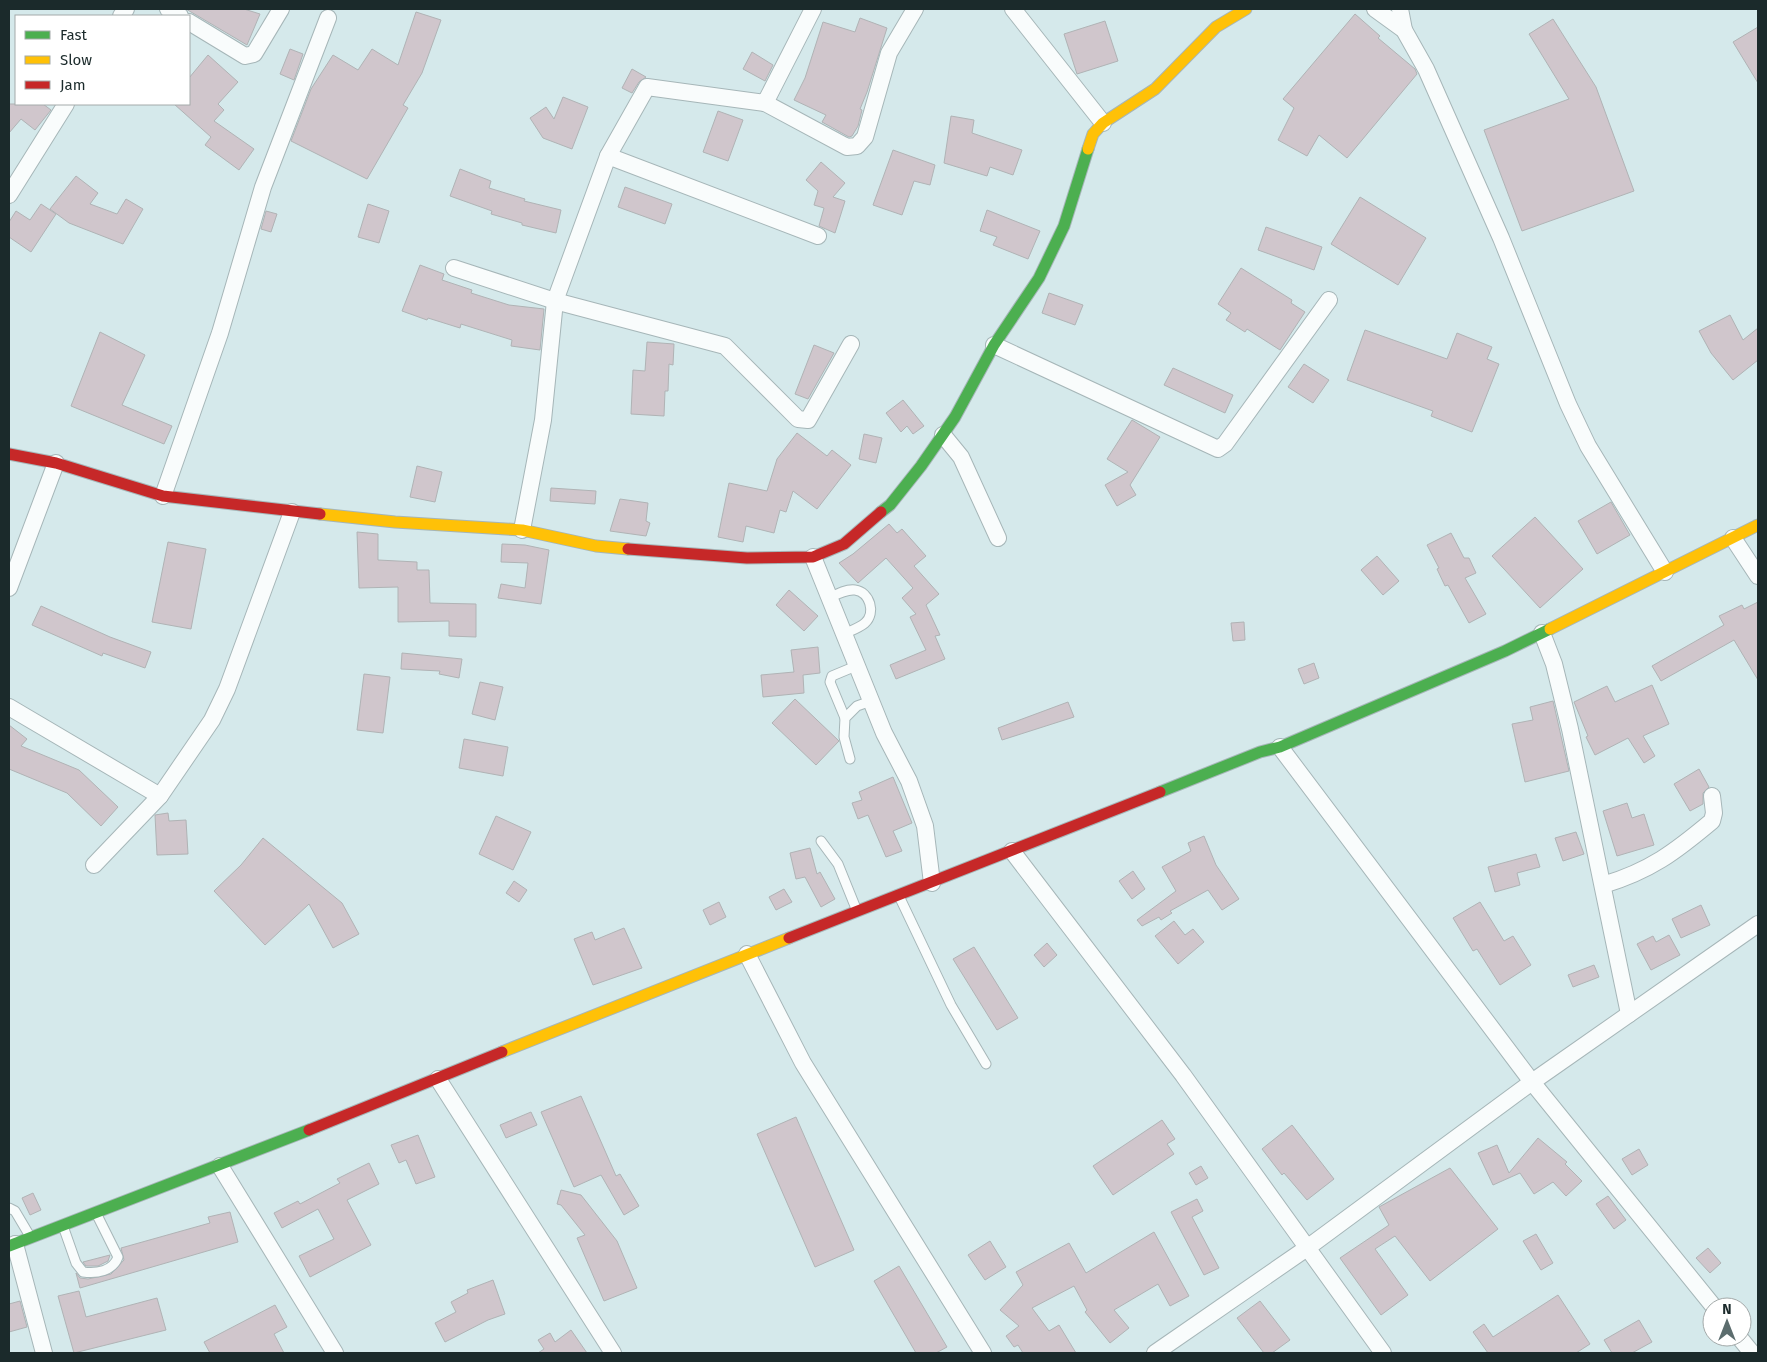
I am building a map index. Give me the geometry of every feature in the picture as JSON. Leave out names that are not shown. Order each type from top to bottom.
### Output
[{"type":"main road","points":[[9,454],[56,463],[163,496],[292,512],[395,522],[522,530],[596,546],[747,558],[813,557],[844,544],[890,505],[921,466],[955,417],[994,345],[1039,278],[1064,226],[1092,134],[1103,123],[1155,89],[1216,27],[1246,9]]},
{"type":"main road","points":[[12,1245],[220,1166],[747,954],[932,883],[1260,752],[1280,747],[1504,651],[1758,525]]},
{"type":"street","points":[[190,23],[245,56],[254,54],[281,9]]},
{"type":"street","points":[[765,103],[813,9]]},
{"type":"street","points":[[522,530],[543,420],[555,301],[608,156],[647,87],[765,103],[847,147],[857,146],[864,137],[889,53],[915,9]]},
{"type":"street","points":[[1013,9],[1103,123]]},
{"type":"street","points":[[1375,9],[1404,30]]},
{"type":"street","points":[[1400,9],[1404,30],[1430,78],[1588,446],[1665,572]]},
{"type":"street","points":[[163,496],[220,333],[263,187],[328,18]]},
{"type":"street","points":[[9,195],[65,105]]},
{"type":"street","points":[[608,156],[818,236]]},
{"type":"street","points":[[454,268],[555,301],[725,346],[798,419],[804,421],[808,420],[852,344]]},
{"type":"street","points":[[994,345],[1218,448],[1225,444],[1329,300]]},
{"type":"street","points":[[943,435],[961,457],[998,538]]},
{"type":"street","points":[[9,588],[56,463]]},
{"type":"street","points":[[94,865],[160,796],[212,720],[227,689],[292,512]]},
{"type":"street","points":[[1733,538],[1758,576]]},
{"type":"street","points":[[813,557],[884,733],[909,781],[925,826],[932,883]]},
{"type":"street","points":[[1542,633],[1554,664],[1603,885],[1629,1014]]},
{"type":"street","points":[[9,706],[160,796]]},
{"type":"street","points":[[1280,747],[1532,1082],[1706,1297]]},
{"type":"street","points":[[1603,885],[1629,877],[1673,853],[1712,821],[1714,813],[1712,796]]},
{"type":"street","points":[[1012,851],[1183,1076],[1383,1353]]},
{"type":"street","points":[[1154,1353],[1307,1248],[1532,1082],[1758,924]]},
{"type":"street","points":[[747,954],[803,1063],[984,1353]]},
{"type":"street","points":[[438,1079],[612,1353]]},
{"type":"street","points":[[220,1166],[336,1353]]},
{"type":"street","points":[[12,1245],[44,1353]]},
{"type":"lane","points":[[829,598],[848,590],[856,590],[864,593],[869,600],[870,614],[865,623],[844,634]]},
{"type":"lane","points":[[850,759],[844,737],[845,718],[830,682],[832,676],[856,666]]},
{"type":"lane","points":[[845,718],[858,706],[871,701]]},
{"type":"lane","points":[[821,841],[838,864],[858,911]]},
{"type":"lane","points":[[898,896],[951,1005],[986,1064]]},
{"type":"lane","points":[[9,1208],[15,1211],[31,1238]]},
{"type":"lane","points":[[62,1226],[76,1263],[83,1272],[95,1273],[111,1267],[116,1263],[118,1257],[96,1213]]},
{"type":"building","points":[[186,9],[244,9],[260,14],[247,45]]},
{"type":"building","points":[[416,12],[441,20],[422,73],[403,105],[408,108],[367,179],[291,141],[311,89],[333,55],[358,70],[372,49],[398,65]]},
{"type":"building","points":[[1355,14],[1380,36],[1378,38],[1415,69],[1417,74],[1347,158],[1319,135],[1307,156],[1278,140],[1294,108],[1283,99]]},
{"type":"building","points":[[860,18],[887,28],[860,109],[862,110],[858,126],[852,136],[849,137],[822,122],[826,115],[794,100],[805,78],[823,22],[855,32]]},
{"type":"building","points":[[1553,19],[1596,87],[1634,191],[1522,231],[1484,130],[1569,99],[1529,34]]},
{"type":"building","points":[[1105,21],[1118,61],[1077,74],[1064,34]]},
{"type":"building","points":[[1758,27],[1758,83],[1733,42]]},
{"type":"building","points":[[290,49],[303,54],[294,80],[280,74]]},
{"type":"building","points":[[752,52],[773,65],[765,81],[743,69]]},
{"type":"building","points":[[208,55],[238,82],[218,104],[224,110],[214,121],[254,149],[239,170],[205,145],[211,137],[175,105],[190,105],[190,77]]},
{"type":"building","points":[[632,69],[646,77],[639,82],[632,93],[622,88]]},
{"type":"building","points":[[563,97],[588,107],[572,149],[543,138],[530,118],[546,107],[554,119]]},
{"type":"building","points":[[9,104],[44,105],[51,110],[35,130],[21,119],[9,133]]},
{"type":"building","points":[[718,111],[743,120],[728,161],[703,152]]},
{"type":"building","points":[[951,116],[974,120],[972,133],[1022,150],[1013,175],[990,167],[987,176],[944,163]]},
{"type":"building","points":[[893,150],[935,165],[930,185],[914,181],[902,215],[873,205]]},
{"type":"building","points":[[821,162],[845,183],[833,197],[845,201],[835,233],[819,226],[824,208],[814,205],[818,191],[806,180]]},
{"type":"building","points":[[460,169],[491,181],[489,188],[525,199],[524,201],[561,210],[556,233],[522,225],[522,223],[491,214],[492,211],[450,196]]},
{"type":"building","points":[[76,176],[98,193],[90,204],[117,214],[126,199],[143,209],[123,244],[69,223],[50,209]]},
{"type":"building","points":[[625,187],[672,204],[665,224],[618,207]]},
{"type":"building","points":[[1360,197],[1426,238],[1398,285],[1331,244]]},
{"type":"building","points":[[41,204],[56,214],[31,252],[9,237],[9,222],[16,211],[30,220]]},
{"type":"building","points":[[368,204],[389,211],[379,243],[358,237]]},
{"type":"building","points":[[987,210],[1040,231],[1028,259],[993,245],[997,237],[980,231]]},
{"type":"building","points":[[266,211],[277,214],[271,232],[261,229]]},
{"type":"building","points":[[1266,227],[1322,247],[1314,270],[1258,250]]},
{"type":"building","points":[[420,265],[444,274],[442,280],[472,290],[471,293],[509,305],[544,309],[540,350],[511,346],[512,340],[461,324],[460,328],[428,318],[427,320],[402,311]]},
{"type":"building","points":[[1241,268],[1292,300],[1291,303],[1305,312],[1280,350],[1247,329],[1245,332],[1226,320],[1231,313],[1218,304]]},
{"type":"building","points":[[1049,293],[1083,305],[1075,325],[1042,313]]},
{"type":"building","points":[[1730,315],[1743,340],[1758,328],[1758,360],[1733,380],[1711,353],[1699,331]]},
{"type":"building","points":[[1365,330],[1447,359],[1457,333],[1492,347],[1487,359],[1499,364],[1472,432],[1431,416],[1433,411],[1347,380]]},
{"type":"building","points":[[100,332],[145,355],[122,405],[172,426],[164,444],[71,406]]},
{"type":"building","points":[[647,342],[674,344],[673,365],[669,364],[668,391],[665,391],[664,416],[631,414],[633,370],[645,371]]},
{"type":"building","points":[[814,345],[834,353],[808,399],[795,394]]},
{"type":"building","points":[[1304,364],[1329,380],[1313,403],[1288,387]]},
{"type":"building","points":[[1173,368],[1233,395],[1225,413],[1164,385]]},
{"type":"building","points":[[903,400],[924,426],[913,434],[907,426],[901,432],[886,413]]},
{"type":"building","points":[[1132,420],[1160,437],[1130,485],[1136,495],[1117,506],[1105,485],[1128,472],[1107,459]]},
{"type":"building","points":[[797,433],[827,456],[832,450],[851,465],[817,509],[793,491],[786,512],[780,510],[774,533],[746,526],[743,542],[718,537],[729,483],[767,491],[777,459]]},
{"type":"building","points":[[864,434],[882,438],[876,463],[859,459]]},
{"type":"building","points":[[417,466],[442,472],[435,502],[410,497]]},
{"type":"building","points":[[551,488],[596,491],[595,504],[550,501]]},
{"type":"building","points":[[620,499],[648,503],[646,521],[650,523],[646,536],[610,531]]},
{"type":"building","points":[[1611,502],[1630,535],[1597,554],[1578,521]]},
{"type":"building","points":[[1535,517],[1583,569],[1540,608],[1492,556]]},
{"type":"building","points":[[889,524],[897,533],[902,529],[926,556],[914,566],[939,594],[926,605],[940,635],[935,636],[945,659],[896,679],[890,665],[926,650],[910,617],[916,614],[902,598],[913,588],[886,558],[858,583],[839,563],[853,554]]},
{"type":"building","points":[[357,532],[378,534],[378,560],[417,562],[417,570],[429,570],[430,603],[476,604],[476,637],[449,636],[449,621],[398,622],[398,587],[359,588]]},
{"type":"building","points":[[1451,533],[1464,558],[1469,558],[1476,573],[1465,578],[1486,614],[1469,623],[1448,585],[1445,586],[1437,569],[1439,568],[1427,545]]},
{"type":"building","points":[[168,542],[206,549],[191,629],[152,622]]},
{"type":"building","points":[[502,544],[525,545],[549,550],[541,604],[498,598],[501,584],[525,588],[528,563],[501,562]]},
{"type":"building","points":[[1377,556],[1399,581],[1383,595],[1361,570]]},
{"type":"building","points":[[789,590],[818,616],[804,631],[776,605]]},
{"type":"building","points":[[1758,602],[1758,680],[1734,640],[1661,681],[1652,666],[1724,625],[1719,616],[1742,605],[1744,609]]},
{"type":"building","points":[[41,606],[110,637],[151,652],[145,668],[103,653],[102,656],[32,625]]},
{"type":"building","points":[[1244,622],[1245,640],[1233,641],[1231,623]]},
{"type":"building","points":[[818,647],[820,673],[803,675],[804,693],[763,697],[761,675],[794,672],[791,650]]},
{"type":"building","points":[[402,653],[462,659],[459,678],[439,674],[440,671],[401,669]]},
{"type":"building","points":[[1314,663],[1319,678],[1304,684],[1298,669]]},
{"type":"building","points":[[364,674],[390,677],[383,733],[357,730]]},
{"type":"building","points":[[480,682],[503,687],[495,720],[472,714]]},
{"type":"building","points":[[1652,685],[1669,724],[1643,736],[1655,756],[1644,763],[1628,738],[1595,755],[1586,737],[1588,736],[1574,702],[1607,686],[1615,702]]},
{"type":"building","points":[[795,699],[839,741],[816,765],[772,723]]},
{"type":"building","points":[[1553,701],[1569,771],[1525,782],[1512,724],[1533,720],[1530,707]]},
{"type":"building","points":[[1068,702],[1074,717],[1002,740],[998,728]]},
{"type":"building","points":[[9,725],[27,739],[21,746],[79,770],[118,807],[101,826],[67,793],[9,769]]},
{"type":"building","points":[[464,739],[508,747],[503,776],[459,768]]},
{"type":"building","points":[[1699,769],[1709,787],[1703,793],[1703,804],[1690,811],[1674,784]]},
{"type":"building","points":[[893,777],[912,823],[893,831],[902,851],[886,857],[868,815],[858,819],[852,803],[862,800],[859,792]]},
{"type":"building","points":[[1627,803],[1632,818],[1644,814],[1654,845],[1617,856],[1603,811]]},
{"type":"building","points":[[168,813],[169,821],[186,820],[188,854],[157,855],[155,815]]},
{"type":"building","points":[[496,816],[531,832],[513,870],[479,854]]},
{"type":"building","points":[[1576,832],[1584,854],[1563,861],[1555,838]]},
{"type":"building","points":[[1204,836],[1216,865],[1239,899],[1222,910],[1208,890],[1170,911],[1172,913],[1161,920],[1159,917],[1142,926],[1137,920],[1176,891],[1162,867],[1191,851],[1188,843]]},
{"type":"building","points":[[263,838],[342,903],[359,934],[333,948],[309,904],[265,945],[214,891],[241,865]]},
{"type":"building","points":[[810,848],[817,874],[820,872],[835,899],[821,907],[805,877],[796,879],[790,853]]},
{"type":"building","points":[[1536,854],[1540,867],[1517,873],[1520,885],[1495,892],[1488,867]]},
{"type":"building","points":[[1133,871],[1145,889],[1132,899],[1119,881]]},
{"type":"building","points":[[514,881],[527,890],[519,902],[506,893]]},
{"type":"building","points":[[784,889],[792,902],[776,910],[769,897]]},
{"type":"building","points":[[719,902],[726,917],[710,925],[703,910]]},
{"type":"building","points":[[1480,902],[1504,941],[1513,936],[1531,965],[1500,985],[1477,949],[1473,951],[1453,918]]},
{"type":"building","points":[[1701,905],[1710,925],[1681,938],[1672,919]]},
{"type":"building","points":[[1174,921],[1185,935],[1193,929],[1204,942],[1178,964],[1155,936]]},
{"type":"building","points":[[624,928],[642,968],[593,985],[574,939],[592,932],[595,940]]},
{"type":"building","points":[[1669,935],[1680,955],[1651,970],[1637,944],[1653,936],[1656,942]]},
{"type":"building","points":[[1047,943],[1057,955],[1044,967],[1034,955]]},
{"type":"building","points":[[974,947],[1018,1018],[997,1030],[953,959]]},
{"type":"building","points":[[1594,965],[1599,977],[1573,987],[1568,975]]},
{"type":"building","points":[[581,1096],[616,1176],[620,1174],[639,1206],[624,1215],[601,1175],[574,1187],[541,1112]]},
{"type":"building","points":[[531,1112],[537,1125],[506,1138],[500,1125]]},
{"type":"building","points":[[796,1117],[854,1250],[815,1267],[757,1134]]},
{"type":"building","points":[[1162,1120],[1175,1139],[1167,1144],[1174,1154],[1113,1195],[1093,1166]]},
{"type":"building","points":[[1292,1125],[1334,1179],[1307,1200],[1284,1173],[1282,1175],[1262,1149]]},
{"type":"building","points":[[418,1135],[435,1177],[416,1184],[406,1160],[399,1163],[391,1145]]},
{"type":"building","points":[[1538,1138],[1567,1162],[1565,1164],[1582,1181],[1566,1196],[1553,1182],[1534,1194],[1520,1173],[1493,1185],[1478,1153],[1497,1145],[1509,1173]]},
{"type":"building","points":[[1639,1149],[1648,1165],[1632,1175],[1622,1159]]},
{"type":"building","points":[[369,1163],[379,1184],[347,1200],[371,1245],[310,1277],[299,1256],[334,1239],[318,1209],[282,1228],[274,1213],[298,1201],[300,1204],[340,1183],[337,1179]]},
{"type":"building","points":[[1201,1166],[1208,1178],[1196,1185],[1189,1173]]},
{"type":"building","points":[[1450,1168],[1498,1229],[1430,1281],[1395,1236],[1375,1249],[1408,1295],[1381,1315],[1340,1258],[1389,1225],[1379,1207]]},
{"type":"building","points":[[561,1190],[581,1195],[617,1241],[637,1288],[604,1301],[577,1238],[585,1235],[561,1205],[557,1204]]},
{"type":"building","points":[[33,1193],[41,1210],[30,1215],[22,1198]]},
{"type":"building","points":[[1608,1196],[1626,1220],[1614,1229],[1596,1204]]},
{"type":"building","points":[[1197,1199],[1203,1211],[1192,1217],[1219,1268],[1204,1275],[1171,1212]]},
{"type":"building","points":[[230,1212],[238,1242],[80,1288],[76,1273],[80,1278],[88,1279],[111,1274],[124,1260],[121,1248],[210,1223],[208,1217]]},
{"type":"building","points":[[1154,1232],[1189,1296],[1170,1306],[1158,1284],[1114,1310],[1129,1328],[1110,1343],[1085,1312],[1087,1310],[1074,1286],[1032,1308],[1049,1331],[1059,1325],[1076,1353],[1023,1353],[1018,1345],[1014,1347],[1006,1336],[1019,1326],[1000,1310],[1023,1285],[1016,1272],[1069,1243],[1086,1273]]},
{"type":"building","points":[[1536,1234],[1553,1263],[1541,1270],[1523,1241]]},
{"type":"building","points":[[990,1241],[1006,1267],[985,1280],[968,1255]]},
{"type":"building","points":[[1708,1248],[1721,1263],[1710,1273],[1696,1258]]},
{"type":"building","points":[[110,1255],[108,1261],[98,1266],[86,1266],[83,1262]]},
{"type":"building","points":[[899,1266],[947,1347],[936,1353],[916,1353],[874,1281]]},
{"type":"building","points":[[493,1280],[505,1314],[488,1320],[445,1342],[435,1323],[456,1312],[451,1302],[468,1293],[467,1290]]},
{"type":"building","points":[[79,1291],[86,1317],[157,1298],[166,1330],[74,1353],[58,1296]]},
{"type":"building","points":[[1558,1295],[1590,1344],[1576,1353],[1488,1353],[1473,1332],[1484,1324],[1493,1337]]},
{"type":"building","points":[[20,1301],[27,1327],[9,1332],[9,1304]]},
{"type":"building","points":[[1260,1301],[1290,1340],[1272,1353],[1264,1353],[1237,1318]]},
{"type":"building","points":[[275,1305],[287,1327],[274,1334],[284,1353],[210,1353],[204,1342]]},
{"type":"building","points":[[1639,1320],[1652,1342],[1632,1353],[1612,1353],[1604,1340]]},
{"type":"building","points":[[571,1330],[587,1353],[538,1353],[544,1349],[538,1340],[550,1333],[555,1342]]},
{"type":"traffic: fast","points":[[881,512],[890,505],[921,466],[955,417],[994,345],[1039,278],[1064,226],[1088,149]]},
{"type":"traffic: fast","points":[[1160,792],[1260,752],[1280,747],[1505,651],[1550,629]]},
{"type":"traffic: fast","points":[[9,1246],[309,1130]]},
{"type":"traffic: slow","points":[[1088,149],[1093,134],[1103,123],[1155,89],[1216,27],[1246,9]]},
{"type":"traffic: slow","points":[[320,514],[395,522],[522,530],[596,546],[628,549]]},
{"type":"traffic: slow","points":[[1550,629],[1758,525]]},
{"type":"traffic: slow","points":[[502,1052],[789,938]]},
{"type":"traffic: jam","points":[[9,454],[56,463],[163,496],[320,514]]},
{"type":"traffic: jam","points":[[628,549],[747,558],[813,557],[844,544],[881,512]]},
{"type":"traffic: jam","points":[[789,938],[1160,792]]},
{"type":"traffic: jam","points":[[309,1130],[502,1052]]}]
